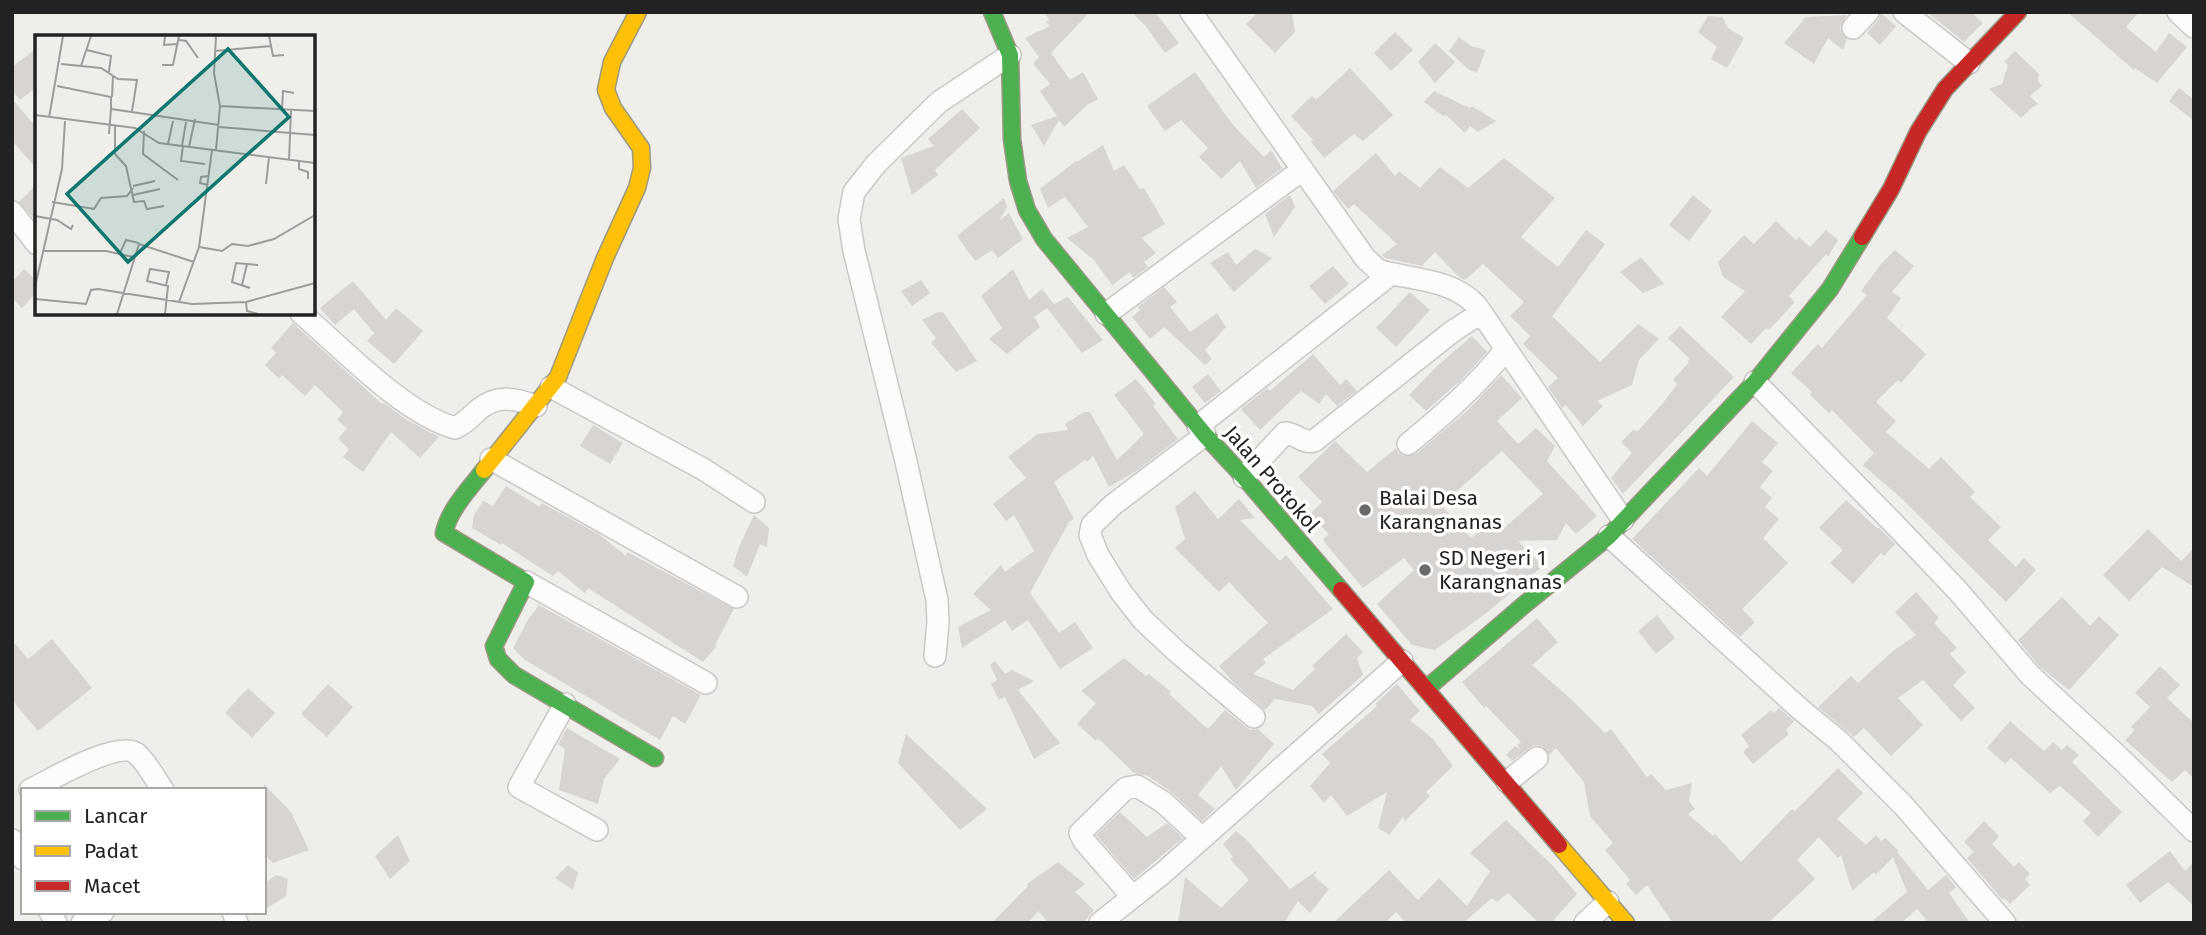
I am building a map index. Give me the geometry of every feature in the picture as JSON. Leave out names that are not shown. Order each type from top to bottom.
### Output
[{"type":"street","points":[[638,12],[612,62],[606,90],[613,108],[641,148],[642,168],[637,188],[605,258],[558,377],[491,459],[446,524],[444,533],[706,683]]},
{"type":"street","name":"Jalan Protokol","points":[[992,12],[1010,55],[1013,139],[1018,181],[1027,210],[1044,239],[1201,431],[1244,477],[1626,923]]},
{"type":"street","points":[[1191,12],[1365,258],[1378,270],[1453,287],[1466,295],[1623,520]]},
{"type":"street","points":[[1904,12],[1969,63]]},
{"type":"street","points":[[1426,689],[1609,536],[1755,382],[1829,289],[1891,189],[1918,132],[1945,89],[2018,12]]},
{"type":"street","points":[[2178,12],[2194,27]]},
{"type":"street","points":[[935,656],[937,600],[854,251],[849,219],[854,192],[908,131],[939,102],[1010,55]]},
{"type":"street","points":[[1106,314],[1302,170]]},
{"type":"street","points":[[12,212],[35,241]]},
{"type":"street","points":[[1254,717],[1143,620],[1121,592],[1098,555],[1090,535],[1092,525],[1391,274]]},
{"type":"street","points":[[1244,477],[1285,433],[1306,441],[1314,440],[1453,331],[1481,313]]},
{"type":"street","points":[[303,315],[395,394],[439,423],[455,428],[468,421],[491,401],[506,398],[536,406]]},
{"type":"street","points":[[1408,444],[1468,392],[1506,349]]},
{"type":"street","points":[[1755,382],[1958,591],[2030,675],[2194,831]]},
{"type":"street","points":[[551,387],[703,469],[754,502]]},
{"type":"street","points":[[491,459],[737,597]]},
{"type":"street","points":[[1609,536],[1839,741],[1903,805],[2004,923]]},
{"type":"street","points":[[527,582],[494,646],[494,655],[514,675],[655,758]]},
{"type":"street","points":[[1100,923],[1127,909],[1163,873],[1402,661]]},
{"type":"street","points":[[565,704],[519,787],[597,830]]},
{"type":"street","points":[[34,788],[103,755],[127,750],[136,754],[162,788]]},
{"type":"street","points":[[1507,782],[1537,758]]},
{"type":"street","points":[[1127,909],[1080,833],[1126,788],[1137,786],[1163,802],[1202,838]]},
{"type":"street","points":[[12,839],[21,855]]},
{"type":"street","points":[[1585,923],[1608,902]]},
{"type":"street","points":[[82,923],[99,914]]},
{"type":"building","points":[[1044,12],[1090,12],[1051,53],[1070,80],[1083,72],[1098,99],[1087,105],[1064,127],[1059,120],[1044,146],[1031,125],[1057,116],[1040,91],[1050,84],[1033,64],[1039,57],[1025,38],[1050,26],[1046,22],[1049,20]]},
{"type":"building","points":[[1131,12],[1155,12],[1179,43],[1165,53],[1146,26]]},
{"type":"building","points":[[1258,12],[1292,12],[1295,32],[1275,53],[1246,24]]},
{"type":"building","points":[[1927,12],[1971,12],[1983,23],[1964,42]]},
{"type":"building","points":[[2067,12],[2139,12],[2126,27],[2156,52],[2169,33],[2187,47],[2157,83],[2135,68],[2134,70]]},
{"type":"building","points":[[1881,13],[1896,26],[1880,45],[1867,33]]},
{"type":"building","points":[[1847,15],[1840,26],[1847,39],[1843,50],[1828,38],[1814,64],[1784,43],[1806,17]]},
{"type":"building","points":[[1708,16],[1722,17],[1728,28],[1744,38],[1727,68],[1711,59],[1717,47],[1698,32]]},
{"type":"building","points":[[1395,32],[1413,50],[1391,71],[1374,53]]},
{"type":"building","points":[[1459,37],[1471,46],[1486,50],[1477,73],[1468,69],[1449,51]]},
{"type":"building","points":[[1435,43],[1455,62],[1435,83],[1418,62]]},
{"type":"building","points":[[35,50],[35,89],[20,100],[12,90],[12,67]]},
{"type":"building","points":[[2015,51],[2039,74],[2038,81],[2042,86],[2030,96],[2038,104],[2021,118],[1989,89],[2002,84],[2008,65],[2004,62]]},
{"type":"building","points":[[1350,68],[1393,115],[1363,141],[1354,134],[1324,158],[1311,142],[1313,140],[1291,116],[1312,96],[1316,100]]},
{"type":"building","points":[[1195,72],[1232,124],[1264,157],[1271,150],[1282,168],[1256,188],[1240,161],[1221,179],[1199,157],[1208,148],[1181,120],[1165,131],[1147,106]]},
{"type":"building","points":[[2179,88],[2194,100],[2194,121],[2169,101]]},
{"type":"building","points":[[1434,91],[1470,108],[1472,106],[1496,121],[1478,132],[1470,126],[1465,133],[1446,115],[1443,116],[1424,102]]},
{"type":"building","points":[[12,99],[35,126],[35,167],[12,141]]},
{"type":"building","points":[[962,109],[980,128],[935,170],[938,175],[912,195],[901,158],[934,146],[928,139]]},
{"type":"building","points":[[1103,145],[1114,171],[1124,165],[1140,189],[1144,188],[1165,224],[1142,238],[1156,253],[1144,262],[1148,267],[1133,278],[1130,272],[1112,285],[1094,260],[1067,238],[1088,227],[1065,197],[1048,208],[1040,189],[1076,161]]},
{"type":"building","points":[[1376,153],[1395,176],[1399,171],[1420,188],[1440,167],[1468,188],[1504,158],[1555,198],[1521,237],[1558,267],[1586,230],[1605,244],[1551,318],[1600,362],[1638,324],[1659,339],[1639,360],[1632,385],[1597,401],[1603,406],[1583,426],[1566,405],[1562,408],[1548,387],[1558,378],[1523,344],[1530,336],[1510,316],[1524,302],[1483,264],[1465,280],[1435,252],[1422,266],[1385,258],[1382,255],[1397,244],[1354,204],[1348,209],[1333,191]]},
{"type":"building","points":[[35,186],[35,220],[19,202]]},
{"type":"building","points":[[1290,195],[1295,207],[1274,237],[1265,214]]},
{"type":"building","points":[[1693,195],[1712,211],[1689,241],[1669,225]]},
{"type":"building","points":[[1004,198],[1007,207],[999,221],[1009,213],[1023,239],[998,258],[992,250],[975,261],[957,236]]},
{"type":"building","points":[[1776,221],[1796,240],[1799,237],[1810,247],[1826,230],[1838,240],[1828,257],[1826,254],[1789,296],[1795,302],[1769,330],[1766,328],[1751,344],[1721,317],[1745,291],[1723,277],[1718,262],[1744,235],[1754,244]]},
{"type":"building","points":[[1255,249],[1272,258],[1234,292],[1210,263],[1228,252],[1236,265]]},
{"type":"building","points":[[1895,250],[1914,266],[1892,292],[1901,298],[1887,318],[1926,354],[1901,383],[1898,380],[1876,402],[1896,421],[1886,432],[1929,469],[1941,457],[1975,492],[1970,497],[2001,527],[1988,540],[2016,567],[2024,558],[2036,570],[2006,602],[1900,497],[1863,465],[1874,453],[1832,410],[1829,413],[1810,395],[1812,392],[1791,373],[1818,344],[1822,348],[1867,295],[1861,291]]},
{"type":"building","points":[[1641,257],[1664,284],[1643,293],[1620,272]]},
{"type":"building","points":[[1333,266],[1349,284],[1325,304],[1309,286]]},
{"type":"building","points":[[24,269],[35,279],[35,294],[22,308],[12,298],[12,282]]},
{"type":"building","points":[[1013,269],[1029,300],[1042,289],[1054,304],[1068,297],[1103,340],[1082,353],[1047,308],[1034,317],[1040,327],[1007,354],[989,339],[1002,328],[981,296]]},
{"type":"building","points":[[921,280],[930,293],[912,306],[901,291]]},
{"type":"building","points":[[353,281],[386,320],[396,308],[423,331],[394,364],[367,341],[374,333],[354,309],[335,325],[320,308]]},
{"type":"building","points":[[1164,287],[1177,302],[1170,307],[1190,332],[1217,313],[1226,327],[1205,350],[1212,359],[1205,365],[1164,327],[1150,339],[1132,317],[1140,310],[1138,307]]},
{"type":"building","points":[[1410,292],[1430,310],[1396,347],[1376,328]]},
{"type":"building","points":[[943,312],[977,361],[956,372],[931,343],[936,338],[922,320]]},
{"type":"building","points":[[293,323],[382,404],[439,437],[420,458],[391,432],[363,472],[343,457],[349,449],[338,439],[347,428],[337,420],[343,412],[315,385],[305,396],[282,375],[279,379],[265,365],[276,353],[271,348]]},
{"type":"building","points":[[1680,326],[1734,377],[1623,494],[1611,478],[1632,453],[1621,442],[1633,430],[1638,431],[1663,403],[1677,384],[1673,380],[1689,362],[1690,359],[1668,338]]},
{"type":"building","points":[[1472,336],[1487,352],[1426,411],[1409,395]]},
{"type":"building","points":[[1313,354],[1340,385],[1346,379],[1357,391],[1337,406],[1326,394],[1319,404],[1301,391],[1260,430],[1241,409],[1267,388],[1270,391]]},
{"type":"building","points":[[1208,374],[1221,391],[1205,403],[1192,387]]},
{"type":"building","points":[[1501,375],[1522,398],[1497,421],[1518,444],[1536,428],[1555,446],[1547,461],[1597,516],[1576,534],[1566,523],[1557,540],[1518,541],[1543,566],[1485,614],[1435,650],[1412,645],[1377,604],[1414,570],[1404,558],[1363,588],[1325,543],[1323,539],[1329,534],[1309,515],[1322,502],[1298,477],[1335,441],[1367,472],[1396,448],[1398,453],[1404,456],[1416,454],[1469,409]],"holes":[[[1502,451],[1543,494],[1504,528],[1494,519],[1471,538],[1441,505]]]},
{"type":"building","points":[[1136,379],[1178,439],[1138,470],[1109,487],[1093,456],[1054,482],[1074,519],[1069,522],[1030,593],[1059,633],[1075,622],[1093,648],[1060,669],[1028,620],[1012,631],[1005,620],[962,648],[958,627],[991,610],[973,594],[1001,565],[1005,572],[1034,551],[1014,515],[1006,521],[993,504],[1026,478],[1008,457],[1038,434],[1068,430],[1065,424],[1084,412],[1090,412],[1117,460],[1144,434],[1114,395]]},
{"type":"building","points":[[1752,421],[1778,443],[1762,462],[1773,471],[1760,487],[1772,498],[1765,507],[1779,519],[1763,538],[1788,563],[1742,609],[1755,622],[1740,637],[1632,539],[1699,468],[1707,476]]},
{"type":"building","points":[[593,425],[623,443],[610,464],[580,446]]},
{"type":"building","points":[[506,486],[540,507],[542,503],[600,535],[626,556],[627,552],[734,609],[715,645],[717,646],[703,662],[588,588],[585,593],[558,571],[553,576],[502,543],[501,545],[472,528],[474,515],[483,501],[493,506]]},
{"type":"building","points":[[1195,491],[1218,519],[1239,499],[1255,518],[1240,520],[1280,561],[1286,555],[1333,609],[1263,659],[1266,663],[1253,674],[1293,690],[1315,669],[1312,666],[1346,634],[1363,652],[1357,658],[1363,675],[1319,714],[1312,706],[1275,699],[1265,710],[1219,666],[1268,623],[1229,582],[1219,592],[1175,548],[1185,539],[1175,507]]},
{"type":"building","points":[[1846,500],[1895,544],[1884,556],[1881,553],[1853,584],[1830,563],[1843,550],[1819,528]]},
{"type":"building","points":[[754,515],[769,528],[767,547],[760,544],[747,577],[733,566]]},
{"type":"building","points":[[2148,529],[2181,561],[2194,548],[2194,587],[2162,567],[2129,601],[2103,575]]},
{"type":"building","points":[[1916,592],[1939,618],[1934,623],[1957,648],[1950,654],[1966,672],[1953,685],[1975,708],[1961,721],[1923,680],[1898,698],[1923,725],[1891,756],[1864,728],[1854,737],[1818,707],[1851,676],[1858,683],[1893,651],[1916,635],[1895,612]]},
{"type":"building","points":[[2062,597],[2090,626],[2099,616],[2119,635],[2069,690],[2039,666],[2018,640]]},
{"type":"building","points":[[539,605],[701,695],[685,724],[673,716],[660,740],[525,660],[513,648]]},
{"type":"building","points":[[1657,615],[1675,638],[1656,654],[1638,631]]},
{"type":"building","points":[[1537,618],[1558,642],[1532,665],[1605,733],[1611,729],[1647,777],[1651,774],[1666,790],[1692,783],[1689,801],[1695,809],[1688,814],[1713,836],[1715,834],[1741,862],[1792,809],[1795,811],[1838,768],[1863,793],[1837,819],[1866,845],[1876,835],[1881,841],[1885,838],[1899,851],[1897,852],[1928,890],[1946,875],[1956,887],[1949,893],[1970,923],[1929,923],[1917,909],[1901,923],[1870,923],[1907,892],[1893,857],[1876,875],[1874,872],[1852,891],[1841,855],[1838,858],[1819,837],[1797,860],[1815,879],[1768,923],[1673,923],[1647,885],[1636,895],[1626,884],[1630,880],[1605,850],[1613,843],[1590,816],[1584,782],[1556,748],[1549,755],[1542,746],[1534,745],[1512,761],[1506,755],[1515,746],[1520,749],[1517,745],[1521,742],[1486,706],[1484,708],[1462,682]]},
{"type":"building","points":[[52,639],[92,688],[38,731],[12,700],[12,640],[28,659]]},
{"type":"building","points":[[1124,658],[1171,692],[1169,694],[1208,729],[1225,710],[1251,730],[1258,729],[1274,744],[1236,790],[1221,766],[1198,795],[1215,809],[1202,821],[1170,791],[1148,776],[1134,773],[1098,738],[1096,741],[1077,724],[1096,703],[1081,691]]},
{"type":"building","points":[[995,661],[1005,674],[1012,670],[1034,681],[1018,690],[1060,743],[1034,759],[1005,697],[999,700],[991,684],[997,680],[990,665]]},
{"type":"building","points":[[2160,666],[2180,685],[2167,698],[2194,723],[2194,779],[2185,770],[2172,782],[2125,740],[2135,730],[2131,727],[2150,707],[2135,693]]},
{"type":"building","points":[[328,684],[353,707],[327,737],[301,714]]},
{"type":"building","points":[[1397,684],[1420,711],[1410,720],[1433,739],[1453,766],[1426,792],[1430,796],[1405,821],[1403,817],[1389,835],[1378,828],[1387,792],[1347,816],[1331,795],[1324,803],[1310,786],[1330,763],[1322,754],[1377,706],[1375,704]]},
{"type":"building","points":[[248,688],[275,713],[252,738],[225,713]]},
{"type":"building","points":[[1779,708],[1794,721],[1786,730],[1789,734],[1753,764],[1743,752],[1749,746],[1741,735],[1771,710],[1774,713]]},
{"type":"building","points":[[2010,721],[2044,751],[2053,742],[2062,750],[2067,745],[2079,755],[2072,762],[2122,812],[2098,837],[2083,821],[2091,813],[2060,786],[2050,793],[2011,758],[2005,764],[1987,748]]},
{"type":"building","points":[[567,728],[620,759],[604,779],[598,804],[559,790],[565,749],[558,744]]},
{"type":"building","points":[[906,734],[987,809],[960,830],[898,763]]},
{"type":"building","points":[[264,784],[291,812],[309,850],[273,863],[266,856]]},
{"type":"building","points":[[1120,812],[1147,837],[1167,823],[1183,838],[1134,879],[1096,835]]},
{"type":"building","points":[[1506,820],[1577,894],[1551,923],[1539,923],[1508,893],[1497,902],[1492,898],[1463,923],[1406,923],[1396,912],[1385,923],[1333,923],[1389,870],[1418,900],[1439,878],[1467,906],[1490,871],[1470,853]]},
{"type":"building","points":[[1984,821],[1999,836],[1992,844],[2014,867],[2019,862],[2030,874],[2025,879],[2030,885],[2010,904],[2004,898],[2002,900],[1967,858],[1974,852],[1964,842]]},
{"type":"building","points":[[1236,831],[1290,889],[1318,870],[1314,876],[1329,889],[1310,913],[1298,901],[1284,923],[1178,923],[1185,877],[1221,908],[1249,880],[1230,859],[1233,857],[1223,844]]},
{"type":"building","points":[[398,835],[410,861],[390,879],[375,856]]},
{"type":"building","points":[[2170,851],[2185,871],[2194,862],[2194,906],[2168,882],[2140,903],[2126,885]]},
{"type":"building","points":[[1058,862],[1085,884],[1075,892],[1094,910],[1083,923],[1049,923],[1038,911],[1028,923],[992,923],[1027,884]]},
{"type":"building","points":[[568,865],[578,872],[573,890],[555,878]]},
{"type":"building","points":[[276,875],[288,879],[286,896],[266,909],[266,882]]},
{"type":"traffic: fast","points":[[992,12],[1010,55],[1012,139],[1018,181],[1027,210],[1044,239],[1205,435],[1341,590]]},
{"type":"traffic: fast","points":[[1426,689],[1609,536],[1755,382],[1830,289],[1862,237]]},
{"type":"traffic: fast","points":[[484,470],[455,508],[444,533],[526,582],[494,646],[498,659],[514,675],[655,758]]},
{"type":"traffic: slow","points":[[484,470],[558,377],[605,258],[637,188],[642,168],[641,148],[613,108],[606,90],[612,62],[638,12]]},
{"type":"traffic: slow","points":[[1559,845],[1626,923]]},
{"type":"traffic: jam","points":[[1862,237],[1891,189],[1918,132],[1945,89],[2018,12]]},
{"type":"traffic: jam","points":[[1341,590],[1559,845]]},
{"type":"place","name":"Balai Desa Karangnanas","points":[[1365,510]]},
{"type":"place","name":"SD Negeri 1 Karangnanas","points":[[1425,570]]}]
